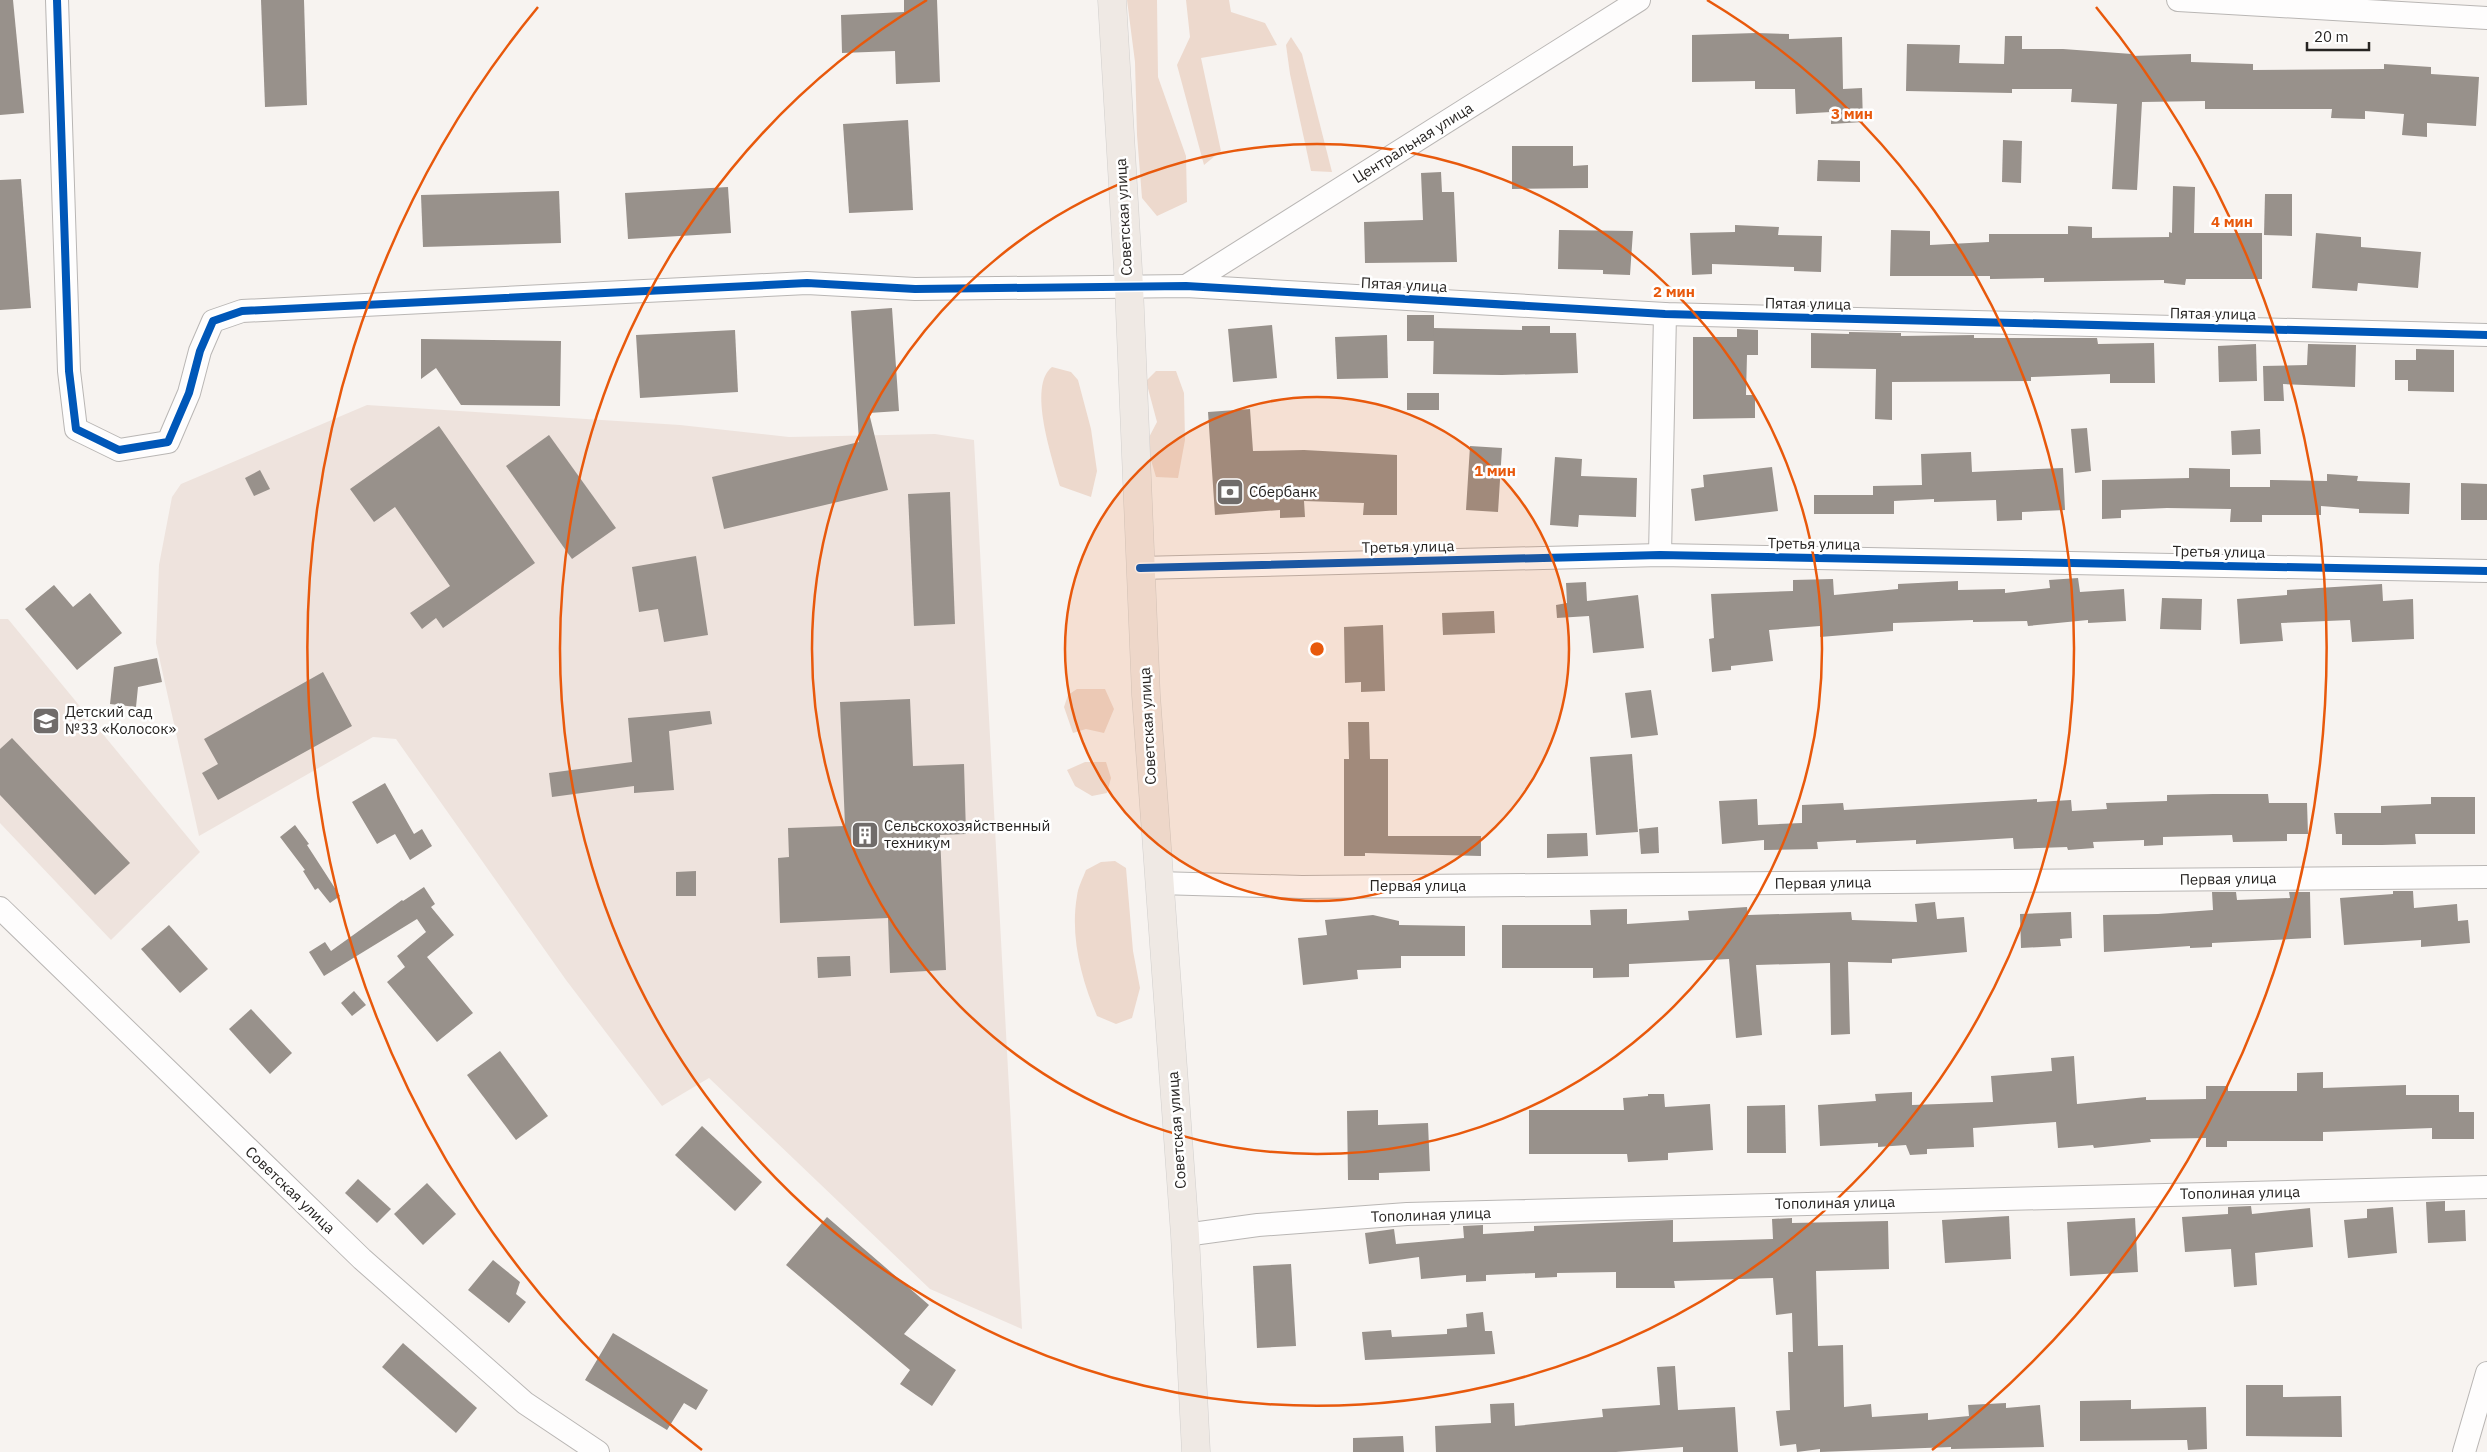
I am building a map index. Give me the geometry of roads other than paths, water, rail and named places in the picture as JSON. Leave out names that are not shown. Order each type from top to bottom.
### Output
[{"type":"main road","name":"Советская улица","points":[[1112,0],[1129,287],[1146,695],[1158,882],[1185,1235],[1196,1452]]},
{"type":"street","name":"Пятая улица","points":[[57,0],[69,371],[76,429],[119,450],[168,442],[189,393],[200,351],[213,321],[242,311],[798,283],[915,289],[1186,286],[1665,314],[2487,335]]},
{"type":"street","name":"Центральная улица","points":[[1186,286],[1639,0]]},
{"type":"street","points":[[2178,0],[2487,18]]},
{"type":"street","points":[[1660,555],[1665,314]]},
{"type":"street","name":"Третья улица","points":[[1140,568],[1660,555],[2487,571]]},
{"type":"street","name":"Первая улица","points":[[1158,882],[1312,887],[2487,877]]},
{"type":"street","name":"Советская улица","points":[[0,908],[362,1259],[525,1403],[598,1452]]},
{"type":"street","name":"Тополиная улица","points":[[1185,1235],[1258,1225],[1407,1214],[2487,1187]]},
{"type":"street","points":[[2464,1452],[2487,1373]]},
{"type":"place","name":"Сбербанк","points":[[1230,492]]},
{"type":"place","name":"Детский сад №33 «Колосок»","points":[[46,721]]},
{"type":"place","name":"Сельскохозяйственный техникум","points":[[865,835]]}]
